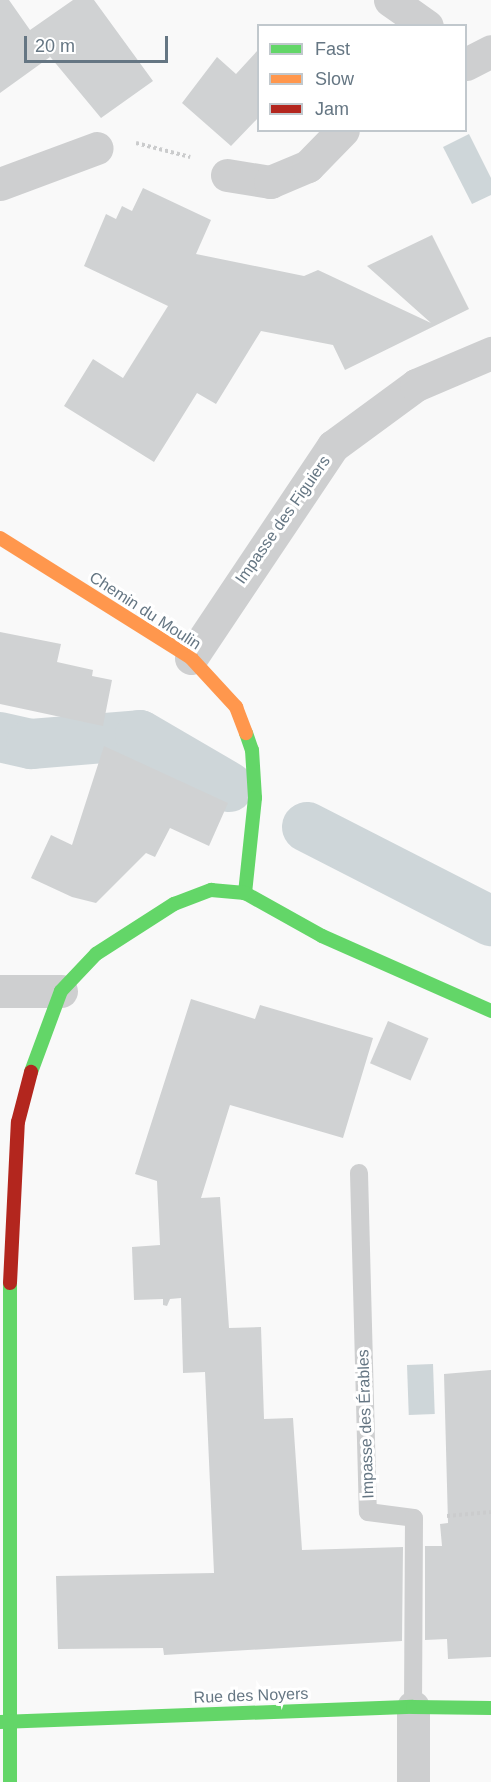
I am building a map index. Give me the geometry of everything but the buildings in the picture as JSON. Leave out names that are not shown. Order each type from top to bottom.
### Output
[{"type":"street","points":[[390,0],[424,24]]},
{"type":"street","points":[[467,63],[491,51]]},
{"type":"street","points":[[227,175],[270,182],[308,166],[341,132]]},
{"type":"street","points":[[0,184],[98,148]]},
{"type":"street","name":"Impasse des Figuiers","points":[[191,658],[333,446],[416,385],[491,353]]},
{"type":"street","name":"Chemin du Moulin","points":[[0,538],[191,658],[236,707],[252,750],[255,798],[245,893]]},
{"type":"street","points":[[10,1782],[6,1721],[4,1318],[18,1122],[40,1040],[61,991],[96,954],[174,904],[211,890],[245,893],[322,936],[491,1011]]},
{"type":"street","points":[[0,991],[61,991]]},
{"type":"street","points":[[413,1707],[413,1782]]},
{"type":"street","name":"Rue des Noyers","points":[[6,1721],[413,1707],[491,1708]]},
{"type":"lane","name":"Impasse des Érables","points":[[359,1173],[368,1512],[414,1518]]},
{"type":"lane","points":[[413,1707],[414,1518]]},
{"type":"path","points":[[98,148],[130,142],[179,151],[227,175]]},
{"type":"path","points":[[414,1518],[491,1512]]},
{"type":"shaded area","points":[[469,134],[491,178],[491,195],[472,204],[443,147]]},
{"type":"shaded area","points":[[433,1364],[435,1414],[409,1415],[407,1365]]},
{"type":"waterway","points":[[0,737],[31,744],[140,735],[229,787]]},
{"type":"waterway","points":[[307,827],[491,921]]},
{"type":"traffic: fast","points":[[246,733],[252,750],[255,798],[245,893],[322,936],[491,1011]]},
{"type":"traffic: fast","points":[[31,1072],[61,991],[96,954],[174,904],[211,890],[245,893]]},
{"type":"traffic: fast","points":[[10,1283],[10,1782]]},
{"type":"traffic: fast","points":[[0,1722],[413,1707],[491,1708]]},
{"type":"traffic: slow","points":[[0,538],[191,658],[236,707],[246,733]]},
{"type":"traffic: jam","points":[[10,1283],[18,1122],[31,1072]]}]
